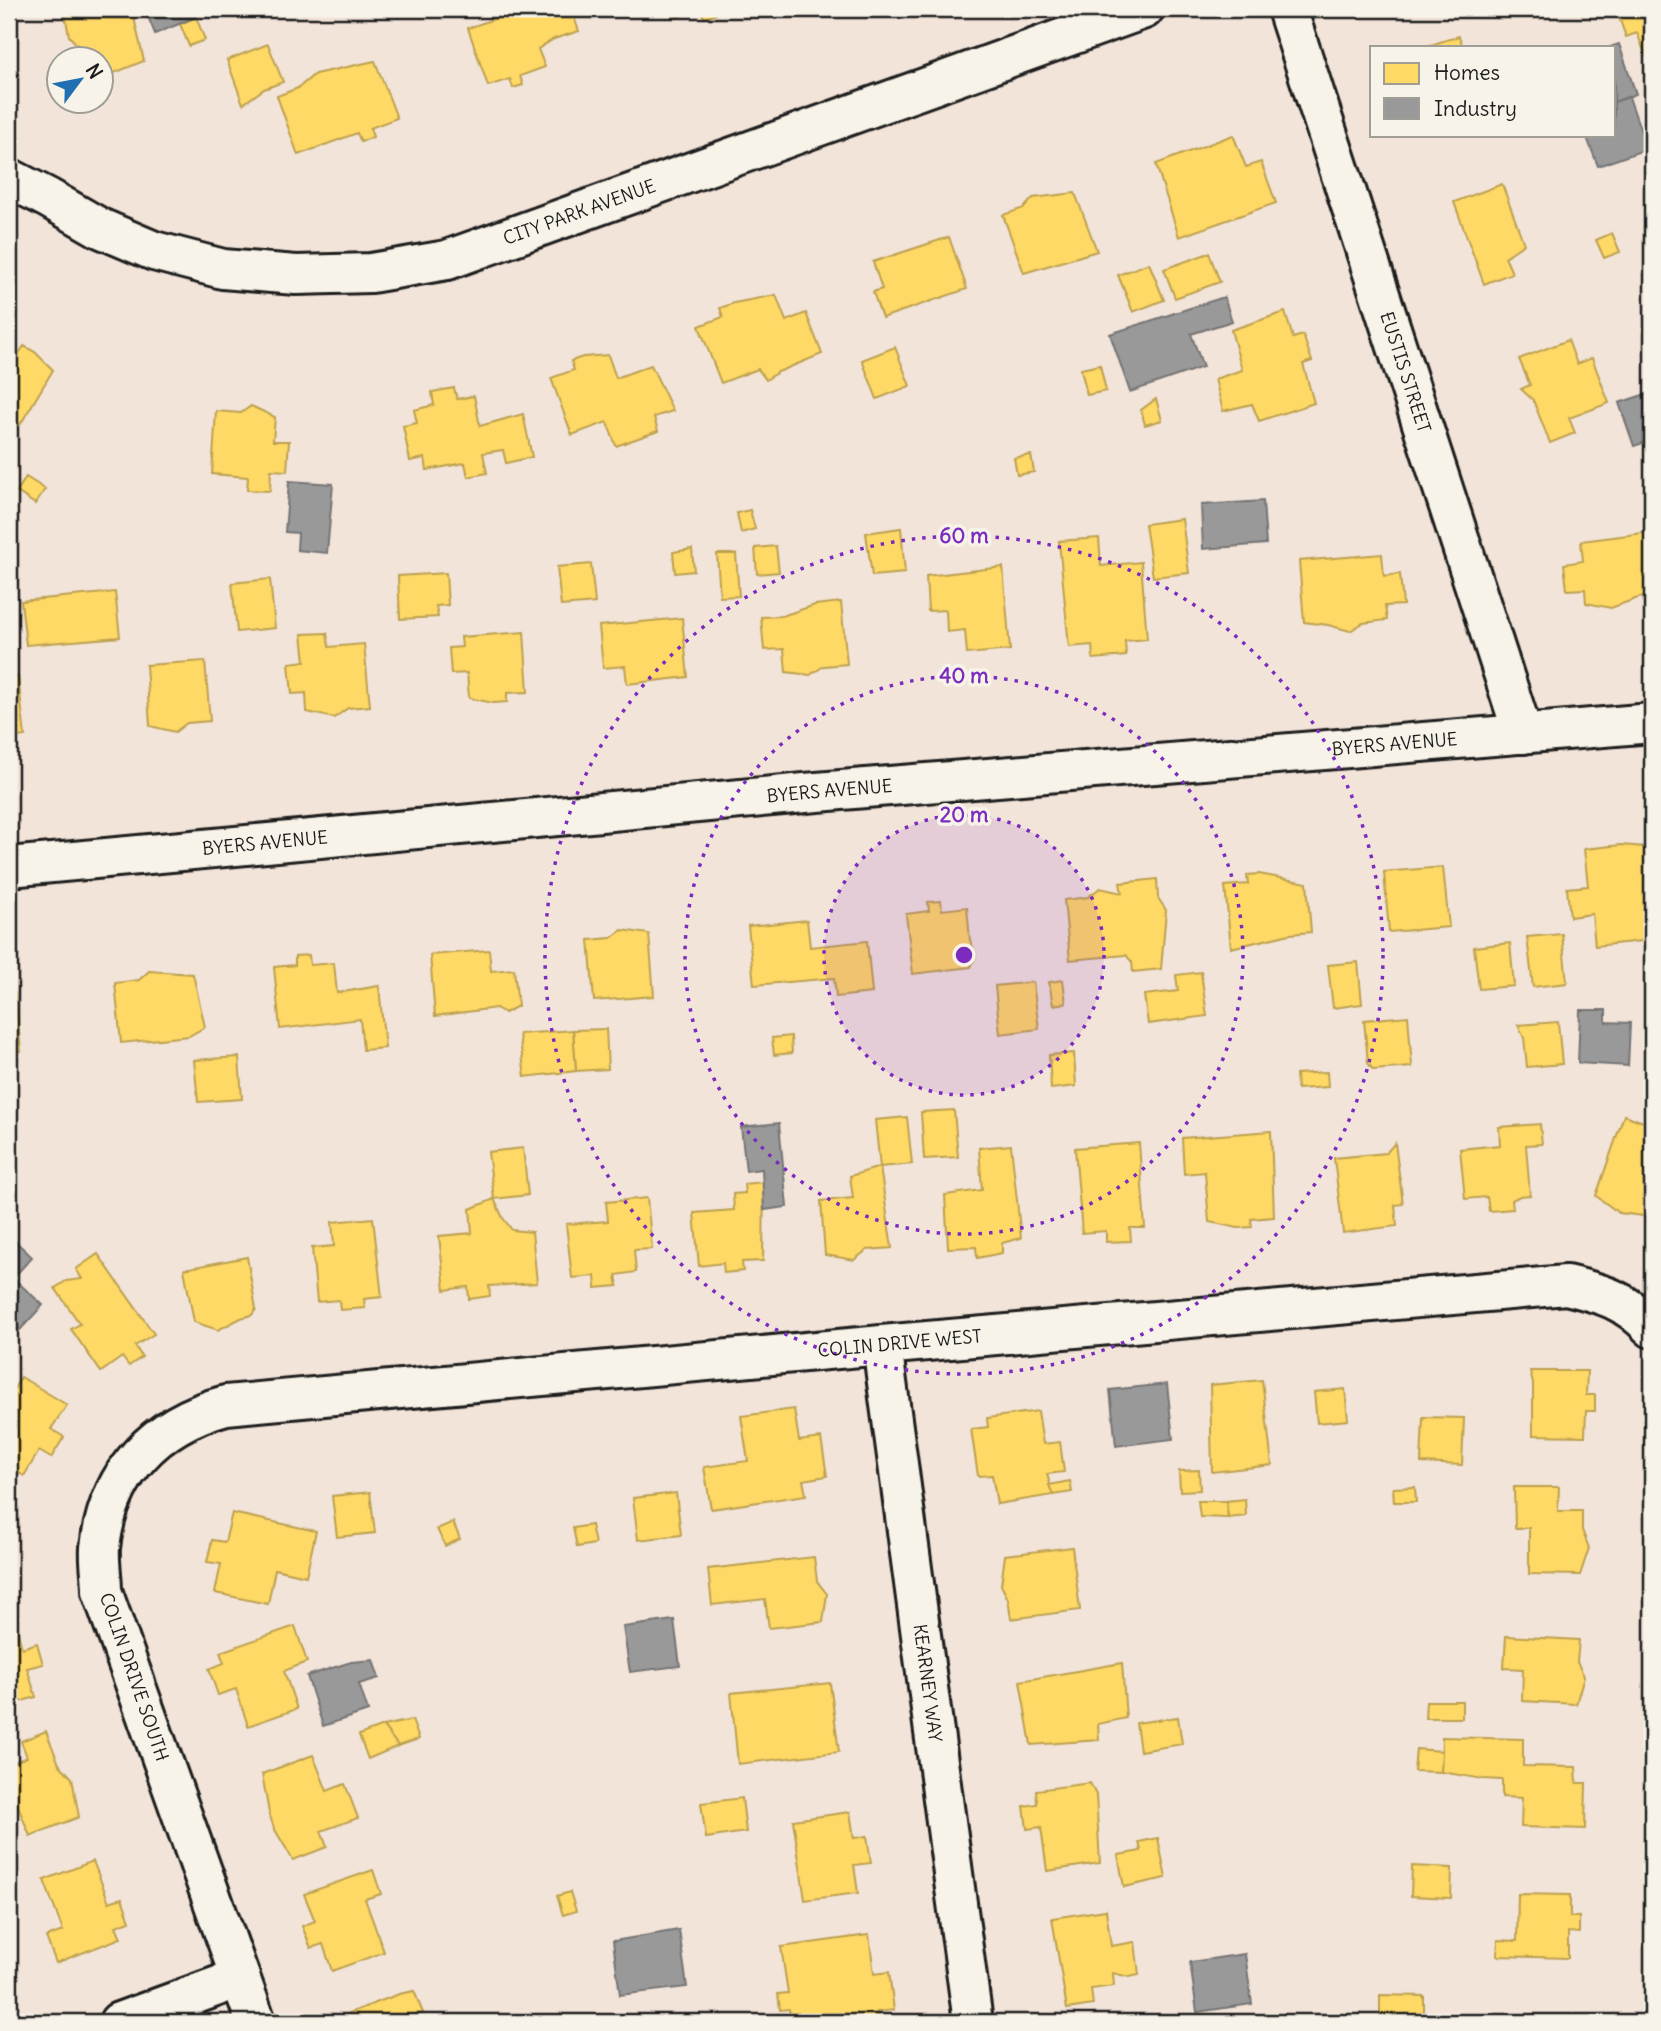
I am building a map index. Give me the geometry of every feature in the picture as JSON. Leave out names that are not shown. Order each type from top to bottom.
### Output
[{"type":"street","name":"CITY PARK AVENUE","points":[[9,178],[100,228],[153,251],[223,269],[296,275],[371,273],[447,260],[1144,9]]},
{"type":"street","name":"EUSTIS STREET","points":[[1287,9],[1523,734]]},
{"type":"street","name":"BYERS AVENUE","points":[[9,867],[805,793],[1652,723]]},
{"type":"street","name":"COLIN DRIVE WEST","points":[[252,1403],[1546,1287],[1566,1286],[1603,1294],[1636,1312],[1652,1328]]},
{"type":"street","name":"KEARNEY WAY","points":[[882,1345],[973,2022]]},
{"type":"street","name":"COLIN DRIVE SOUTH","points":[[252,1403],[226,1405],[202,1412],[166,1431],[130,1466],[107,1510],[100,1550],[103,1591],[256,2022]]},
{"type":"street","points":[[135,2019],[240,1978]]},
{"type":"building: Homes","points":[[64,9],[132,9],[144,61],[116,72],[116,46],[78,46],[69,36]]},
{"type":"building: Homes","points":[[522,9],[571,9],[579,31],[554,39],[538,49],[545,67],[520,76],[523,85],[513,88],[510,79],[488,86],[468,28]]},
{"type":"building: Homes","points":[[674,9],[701,9],[677,17]]},
{"type":"building: Homes","points":[[701,9],[714,9],[716,14],[704,18]]},
{"type":"building: Homes","points":[[1616,9],[1652,9],[1652,54],[1646,56],[1637,33],[1626,37]]},
{"type":"building: Homes","points":[[196,17],[205,40],[189,46],[180,24]]},
{"type":"building: Homes","points":[[1459,36],[1463,46],[1427,46]]},
{"type":"building: Homes","points":[[268,44],[283,82],[264,89],[243,104],[227,60]]},
{"type":"building: Homes","points":[[375,61],[397,118],[370,128],[373,137],[361,142],[357,133],[298,155],[277,96],[298,88],[315,74]]},
{"type":"building: Homes","points":[[1233,135],[1246,167],[1261,162],[1276,203],[1179,237],[1156,164]]},
{"type":"building: Homes","points":[[1502,184],[1524,244],[1505,257],[1512,273],[1484,284],[1454,202]]},
{"type":"building: Homes","points":[[1075,193],[1097,251],[1024,273],[1003,215],[1024,208],[1033,198]]},
{"type":"building: Homes","points":[[1612,233],[1620,252],[1604,258],[1596,240]]},
{"type":"building: Homes","points":[[949,237],[967,289],[882,318],[873,292],[882,289],[873,262]]},
{"type":"building: Homes","points":[[1209,253],[1220,282],[1175,298],[1164,269]]},
{"type":"building: Homes","points":[[1149,263],[1164,300],[1133,312],[1118,275]]},
{"type":"building: Homes","points":[[776,295],[786,321],[806,313],[822,354],[778,372],[766,380],[758,369],[721,383],[699,326],[723,317],[720,308]]},
{"type":"building: Homes","points":[[1285,312],[1293,338],[1303,335],[1312,361],[1303,364],[1314,403],[1259,421],[1252,404],[1223,411],[1215,379],[1242,370],[1231,330]]},
{"type":"building: Homes","points":[[1568,340],[1577,364],[1592,358],[1609,403],[1569,418],[1575,433],[1550,443],[1533,400],[1521,389],[1530,385],[1519,359]]},
{"type":"building: Homes","points":[[24,346],[35,352],[53,370],[20,425],[9,418],[9,347],[19,353]]},
{"type":"building: Homes","points":[[895,347],[910,386],[877,399],[862,360]]},
{"type":"building: Homes","points":[[608,355],[616,378],[651,365],[673,411],[654,417],[658,431],[616,446],[607,422],[572,435],[551,378],[574,370],[571,361]]},
{"type":"building: Homes","points":[[1100,365],[1106,391],[1087,395],[1081,369]]},
{"type":"building: Homes","points":[[454,388],[457,399],[474,396],[480,426],[523,414],[532,457],[506,463],[503,450],[483,453],[487,473],[468,477],[465,463],[427,470],[425,458],[410,461],[403,426],[417,423],[414,410],[434,405],[432,392]]},
{"type":"building: Homes","points":[[1156,399],[1162,420],[1145,425],[1141,410]]},
{"type":"building: Homes","points":[[251,406],[275,417],[273,441],[289,441],[287,471],[271,470],[270,491],[247,490],[248,477],[212,474],[216,411],[241,413]]},
{"type":"building: Homes","points":[[1031,455],[1034,472],[1017,475],[1014,458]]},
{"type":"building: Homes","points":[[26,477],[45,489],[35,504],[17,492]]},
{"type":"building: Homes","points":[[750,510],[755,529],[741,533],[737,513]]},
{"type":"building: Homes","points":[[1182,519],[1189,573],[1153,577],[1145,524]]},
{"type":"building: Homes","points":[[901,528],[905,573],[872,576],[866,533]]},
{"type":"building: Homes","points":[[1652,532],[1652,596],[1611,608],[1586,603],[1585,589],[1567,590],[1564,564],[1583,561],[1581,541]]},
{"type":"building: Homes","points":[[1099,538],[1101,566],[1141,562],[1147,639],[1125,641],[1126,656],[1093,659],[1092,645],[1069,647],[1059,541]]},
{"type":"building: Homes","points":[[776,546],[779,572],[757,574],[755,548]]},
{"type":"building: Homes","points":[[692,549],[694,571],[675,573],[673,552]]},
{"type":"building: Homes","points":[[717,554],[736,554],[739,596],[720,597]]},
{"type":"building: Homes","points":[[1382,554],[1384,576],[1400,574],[1403,605],[1385,606],[1387,620],[1363,623],[1350,631],[1304,622],[1299,561]]},
{"type":"building: Homes","points":[[591,564],[595,603],[561,606],[557,567]]},
{"type":"building: Homes","points":[[1003,567],[1010,650],[967,654],[965,630],[947,632],[946,610],[928,611],[926,576]]},
{"type":"building: Homes","points":[[446,573],[448,605],[436,606],[438,617],[400,619],[398,576]]},
{"type":"building: Homes","points":[[270,579],[275,628],[237,632],[232,583]]},
{"type":"building: Homes","points":[[115,592],[120,637],[26,645],[21,601]]},
{"type":"building: Homes","points":[[841,602],[847,664],[824,666],[810,675],[786,672],[784,649],[764,650],[761,617],[782,616],[815,605]]},
{"type":"building: Homes","points":[[682,618],[688,677],[627,684],[625,666],[603,668],[599,626]]},
{"type":"building: Homes","points":[[524,632],[528,692],[507,693],[507,702],[493,703],[469,698],[467,673],[451,674],[449,648],[462,647],[461,637]]},
{"type":"building: Homes","points":[[327,633],[329,647],[364,644],[370,706],[348,708],[334,718],[307,712],[306,693],[292,694],[289,663],[305,661],[302,634]]},
{"type":"building: Homes","points":[[205,661],[210,721],[187,723],[175,732],[150,726],[146,665]]},
{"type":"building: Homes","points":[[18,676],[25,736],[9,738],[9,677]]},
{"type":"building: Homes","points":[[1621,845],[1645,847],[1652,940],[1595,946],[1592,914],[1570,917],[1567,888],[1588,886],[1584,849]]},
{"type":"building: Homes","points":[[1443,867],[1449,927],[1389,932],[1384,872]]},
{"type":"building: Homes","points":[[1259,874],[1307,883],[1311,932],[1290,934],[1231,948],[1225,886],[1248,884],[1247,875]]},
{"type":"building: Homes","points":[[1157,879],[1158,898],[1166,910],[1161,969],[1133,972],[1132,962],[1126,955],[1070,960],[1064,900],[1088,897],[1100,888],[1122,893],[1120,883]]},
{"type":"building: Homes","points":[[941,901],[942,910],[967,907],[970,940],[976,955],[971,967],[913,974],[906,914],[929,911],[928,902]]},
{"type":"building: Homes","points":[[807,920],[810,947],[867,941],[872,993],[836,997],[834,978],[754,985],[748,926]]},
{"type":"building: Homes","points":[[622,930],[649,934],[654,996],[594,1001],[589,940],[611,938]]},
{"type":"building: Homes","points":[[1562,934],[1567,983],[1533,987],[1527,937]]},
{"type":"building: Homes","points":[[1510,943],[1514,986],[1479,989],[1474,947]]},
{"type":"building: Homes","points":[[489,950],[491,971],[514,969],[518,1006],[505,1013],[496,1008],[435,1016],[430,955]]},
{"type":"building: Homes","points":[[309,955],[310,965],[334,963],[337,993],[379,986],[385,1048],[363,1050],[360,1019],[280,1029],[274,967],[295,965],[295,956]]},
{"type":"building: Homes","points":[[1358,962],[1362,1004],[1333,1008],[1328,965]]},
{"type":"building: Homes","points":[[149,971],[193,974],[205,1027],[189,1036],[121,1043],[115,983],[139,980]]},
{"type":"building: Homes","points":[[1201,972],[1207,1016],[1148,1024],[1144,995],[1178,991],[1176,975]]},
{"type":"building: Homes","points":[[1063,980],[1066,1003],[1053,1005],[1049,982]]},
{"type":"building: Homes","points":[[1033,982],[1039,1029],[1000,1034],[995,986]]},
{"type":"building: Homes","points":[[15,993],[21,1051],[9,1052],[9,994]]},
{"type":"building: Homes","points":[[1408,1016],[1412,1067],[1373,1070],[1368,1063],[1364,1020]]},
{"type":"building: Homes","points":[[1558,1022],[1562,1064],[1527,1067],[1524,1038],[1518,1025]]},
{"type":"building: Homes","points":[[606,1029],[608,1069],[576,1071],[573,1030]]},
{"type":"building: Homes","points":[[573,1030],[576,1071],[525,1077],[519,1034]]},
{"type":"building: Homes","points":[[791,1036],[792,1053],[774,1055],[772,1038]]},
{"type":"building: Homes","points":[[1074,1053],[1076,1086],[1051,1089],[1049,1055]]},
{"type":"building: Homes","points":[[239,1057],[242,1099],[198,1102],[194,1060]]},
{"type":"building: Homes","points":[[1327,1072],[1328,1087],[1297,1089],[1296,1074]]},
{"type":"building: Homes","points":[[954,1110],[958,1157],[924,1159],[921,1112]]},
{"type":"building: Homes","points":[[1624,1115],[1652,1125],[1652,1217],[1619,1213],[1596,1196]]},
{"type":"building: Homes","points":[[907,1117],[912,1164],[880,1167],[875,1120]]},
{"type":"building: Homes","points":[[1540,1124],[1542,1144],[1526,1145],[1530,1195],[1512,1200],[1513,1209],[1489,1211],[1487,1197],[1465,1199],[1460,1149],[1500,1145],[1499,1127]]},
{"type":"building: Homes","points":[[1271,1131],[1274,1217],[1251,1219],[1252,1227],[1238,1228],[1209,1222],[1205,1172],[1184,1174],[1182,1138]]},
{"type":"building: Homes","points":[[1139,1143],[1145,1228],[1130,1228],[1131,1241],[1106,1242],[1106,1231],[1082,1233],[1075,1148]]},
{"type":"building: Homes","points":[[1395,1143],[1403,1204],[1395,1205],[1397,1226],[1343,1233],[1334,1158],[1386,1153]]},
{"type":"building: Homes","points":[[1011,1145],[1021,1238],[1002,1243],[1002,1253],[977,1258],[976,1247],[948,1248],[945,1195],[982,1190],[979,1148]]},
{"type":"building: Homes","points":[[523,1148],[528,1195],[494,1199],[488,1152]]},
{"type":"building: Homes","points":[[880,1167],[892,1248],[867,1250],[854,1260],[825,1255],[821,1201],[853,1198],[850,1176]]},
{"type":"building: Homes","points":[[764,1182],[763,1261],[742,1262],[743,1271],[724,1273],[723,1263],[699,1266],[694,1213],[734,1210],[733,1194],[745,1193],[744,1184]]},
{"type":"building: Homes","points":[[647,1198],[652,1249],[634,1250],[636,1272],[616,1275],[618,1286],[596,1288],[595,1276],[572,1278],[566,1224],[608,1221],[606,1202]]},
{"type":"building: Homes","points":[[494,1199],[512,1230],[532,1232],[537,1283],[489,1286],[490,1296],[469,1299],[468,1287],[445,1290],[439,1236],[472,1233],[470,1209]]},
{"type":"building: Homes","points":[[373,1218],[382,1297],[364,1299],[365,1308],[340,1310],[339,1300],[317,1302],[312,1248],[334,1246],[332,1222]]},
{"type":"building: Homes","points":[[98,1254],[154,1334],[135,1346],[142,1357],[129,1366],[122,1357],[101,1372],[71,1329],[80,1324],[55,1288],[66,1281],[82,1279],[76,1269]]},
{"type":"building: Homes","points":[[247,1257],[256,1309],[252,1315],[218,1330],[194,1322],[184,1269]]},
{"type":"building: Homes","points":[[1530,1371],[1587,1371],[1586,1395],[1595,1395],[1595,1411],[1586,1411],[1585,1436],[1533,1435],[1533,1384]]},
{"type":"building: Homes","points":[[21,1377],[67,1405],[51,1429],[64,1437],[51,1458],[39,1451],[24,1476],[9,1467],[9,1397]]},
{"type":"building: Homes","points":[[1262,1380],[1272,1465],[1212,1472],[1210,1385]]},
{"type":"building: Homes","points":[[1345,1389],[1348,1420],[1317,1423],[1314,1392]]},
{"type":"building: Homes","points":[[794,1409],[799,1441],[821,1438],[827,1476],[803,1480],[806,1495],[711,1509],[704,1467],[748,1461],[741,1416]]},
{"type":"building: Homes","points":[[1038,1411],[1043,1444],[1060,1442],[1064,1472],[1047,1474],[1053,1495],[997,1504],[992,1475],[978,1476],[971,1429],[988,1427],[987,1418]]},
{"type":"building: Homes","points":[[1423,1417],[1464,1418],[1462,1465],[1421,1463]]},
{"type":"building: Homes","points":[[1199,1470],[1200,1490],[1180,1491],[1179,1471]]},
{"type":"building: Homes","points":[[1070,1481],[1072,1492],[1053,1495],[1049,1485]]},
{"type":"building: Homes","points":[[1415,1487],[1416,1502],[1394,1502],[1393,1488]]},
{"type":"building: Homes","points":[[1514,1487],[1559,1487],[1558,1511],[1582,1511],[1582,1530],[1589,1548],[1580,1575],[1529,1574],[1529,1528],[1515,1528]]},
{"type":"building: Homes","points":[[370,1492],[375,1533],[337,1537],[332,1496]]},
{"type":"building: Homes","points":[[676,1493],[681,1535],[638,1540],[633,1498]]},
{"type":"building: Homes","points":[[1245,1499],[1246,1516],[1228,1518],[1226,1501]]},
{"type":"building: Homes","points":[[9,1501],[17,1502],[9,1571]]},
{"type":"building: Homes","points":[[1198,1501],[1226,1501],[1228,1518],[1200,1517]]},
{"type":"building: Homes","points":[[232,1513],[316,1531],[306,1576],[275,1569],[268,1604],[215,1593],[221,1564],[207,1562],[212,1540],[225,1542]]},
{"type":"building: Homes","points":[[453,1522],[460,1539],[445,1546],[437,1529]]},
{"type":"building: Homes","points":[[591,1525],[595,1544],[577,1547],[573,1528]]},
{"type":"building: Homes","points":[[1072,1547],[1080,1610],[1011,1619],[1008,1599],[1001,1585],[1005,1555]]},
{"type":"building: Homes","points":[[814,1557],[817,1581],[827,1594],[823,1622],[769,1628],[765,1599],[712,1605],[708,1569]]},
{"type":"building: Homes","points":[[14,1619],[22,1648],[37,1643],[43,1664],[27,1668],[36,1697],[9,1705],[9,1620]]},
{"type":"building: Homes","points":[[295,1626],[307,1662],[284,1671],[297,1709],[248,1726],[236,1689],[218,1695],[209,1669],[224,1663],[220,1652]]},
{"type":"building: Homes","points":[[1506,1636],[1579,1640],[1577,1662],[1584,1676],[1576,1704],[1522,1701],[1523,1669],[1504,1668]]},
{"type":"building: Homes","points":[[1122,1663],[1126,1718],[1098,1724],[1099,1740],[1031,1745],[1020,1681]]},
{"type":"building: Homes","points":[[830,1683],[839,1752],[738,1764],[731,1693]]},
{"type":"building: Homes","points":[[1426,1701],[1462,1701],[1462,1718],[1425,1718]]},
{"type":"building: Homes","points":[[1178,1717],[1182,1744],[1140,1751],[1136,1723]]},
{"type":"building: Homes","points":[[412,1720],[419,1739],[398,1746],[383,1726]]},
{"type":"building: Homes","points":[[383,1726],[398,1746],[368,1759],[359,1735]]},
{"type":"building: Homes","points":[[46,1731],[59,1764],[72,1778],[79,1817],[30,1836],[9,1784],[9,1764],[27,1757],[21,1741]]},
{"type":"building: Homes","points":[[1442,1737],[1523,1739],[1523,1766],[1576,1767],[1577,1783],[1586,1783],[1585,1829],[1521,1827],[1522,1798],[1502,1797],[1502,1780],[1441,1772]]},
{"type":"building: Homes","points":[[1416,1749],[1442,1751],[1441,1772],[1414,1771]]},
{"type":"building: Homes","points":[[313,1755],[327,1791],[345,1784],[358,1818],[321,1831],[327,1847],[293,1860],[274,1828],[262,1774]]},
{"type":"building: Homes","points":[[1090,1783],[1096,1795],[1100,1863],[1047,1871],[1041,1827],[1027,1829],[1024,1806],[1037,1804],[1036,1790]]},
{"type":"building: Homes","points":[[742,1798],[746,1832],[706,1838],[701,1803]]},
{"type":"building: Homes","points":[[850,1812],[854,1838],[867,1836],[871,1863],[854,1865],[858,1893],[805,1900],[793,1820]]},
{"type":"building: Homes","points":[[1158,1838],[1166,1878],[1124,1887],[1118,1855],[1141,1851],[1139,1842]]},
{"type":"building: Homes","points":[[93,1861],[109,1902],[122,1898],[130,1921],[116,1926],[121,1938],[56,1963],[46,1937],[63,1931],[44,1880]]},
{"type":"building: Homes","points":[[1412,1866],[1452,1868],[1451,1898],[1411,1896]]},
{"type":"building: Homes","points":[[373,1870],[381,1894],[365,1899],[384,1952],[332,1971],[323,1944],[311,1948],[302,1926],[315,1921],[304,1894]]},
{"type":"building: Homes","points":[[570,1892],[576,1911],[563,1915],[557,1896]]},
{"type":"building: Homes","points":[[1518,1894],[1570,1895],[1570,1917],[1579,1917],[1579,1933],[1568,1932],[1568,1958],[1497,1956],[1498,1940],[1517,1941]]},
{"type":"building: Homes","points":[[1106,1910],[1111,1946],[1135,1942],[1139,1975],[1129,1977],[1113,1973],[1114,1986],[1091,1989],[1093,2005],[1067,2009],[1052,1918]]},
{"type":"building: Homes","points":[[869,1935],[874,1974],[889,1972],[894,2010],[877,2012],[879,2021],[791,2022],[789,2009],[780,2010],[778,1994],[788,1993],[781,1947]]},
{"type":"building: Homes","points":[[414,1991],[423,2013],[406,2020],[407,2022],[352,2022],[349,2013]]},
{"type":"building: Homes","points":[[1380,1995],[1424,1996],[1424,2022],[1380,2022]]},
{"type":"building: Industry","points":[[145,9],[193,9],[196,17],[155,34]]},
{"type":"building: Industry","points":[[1619,44],[1636,94],[1616,101],[1616,46],[1613,46]]},
{"type":"building: Industry","points":[[1629,97],[1647,149],[1598,166],[1586,136],[1616,136],[1616,101]]},
{"type":"building: Industry","points":[[1224,297],[1232,321],[1191,334],[1203,367],[1130,392],[1110,334]]},
{"type":"building: Industry","points":[[1652,392],[1652,440],[1634,446],[1619,403]]},
{"type":"building: Industry","points":[[289,481],[333,484],[327,553],[297,550],[298,533],[285,532]]},
{"type":"building: Industry","points":[[1263,501],[1266,544],[1203,549],[1201,505]]},
{"type":"building: Industry","points":[[1580,1010],[1606,1010],[1606,1022],[1630,1023],[1628,1066],[1578,1063]]},
{"type":"building: Industry","points":[[779,1123],[787,1207],[764,1210],[762,1169],[746,1171],[741,1127]]},
{"type":"building: Industry","points":[[9,1235],[32,1257],[13,1278],[43,1305],[20,1330],[9,1319]]},
{"type":"building: Industry","points":[[1167,1384],[1173,1439],[1116,1446],[1110,1390]]},
{"type":"building: Industry","points":[[674,1620],[680,1666],[630,1672],[623,1627]]},
{"type":"building: Industry","points":[[373,1660],[379,1678],[359,1684],[368,1711],[323,1726],[307,1676],[351,1662]]},
{"type":"building: Industry","points":[[679,1930],[687,1987],[620,1995],[613,1941]]},
{"type":"building: Industry","points":[[1245,1954],[1252,2004],[1197,2012],[1190,1962]]}]
